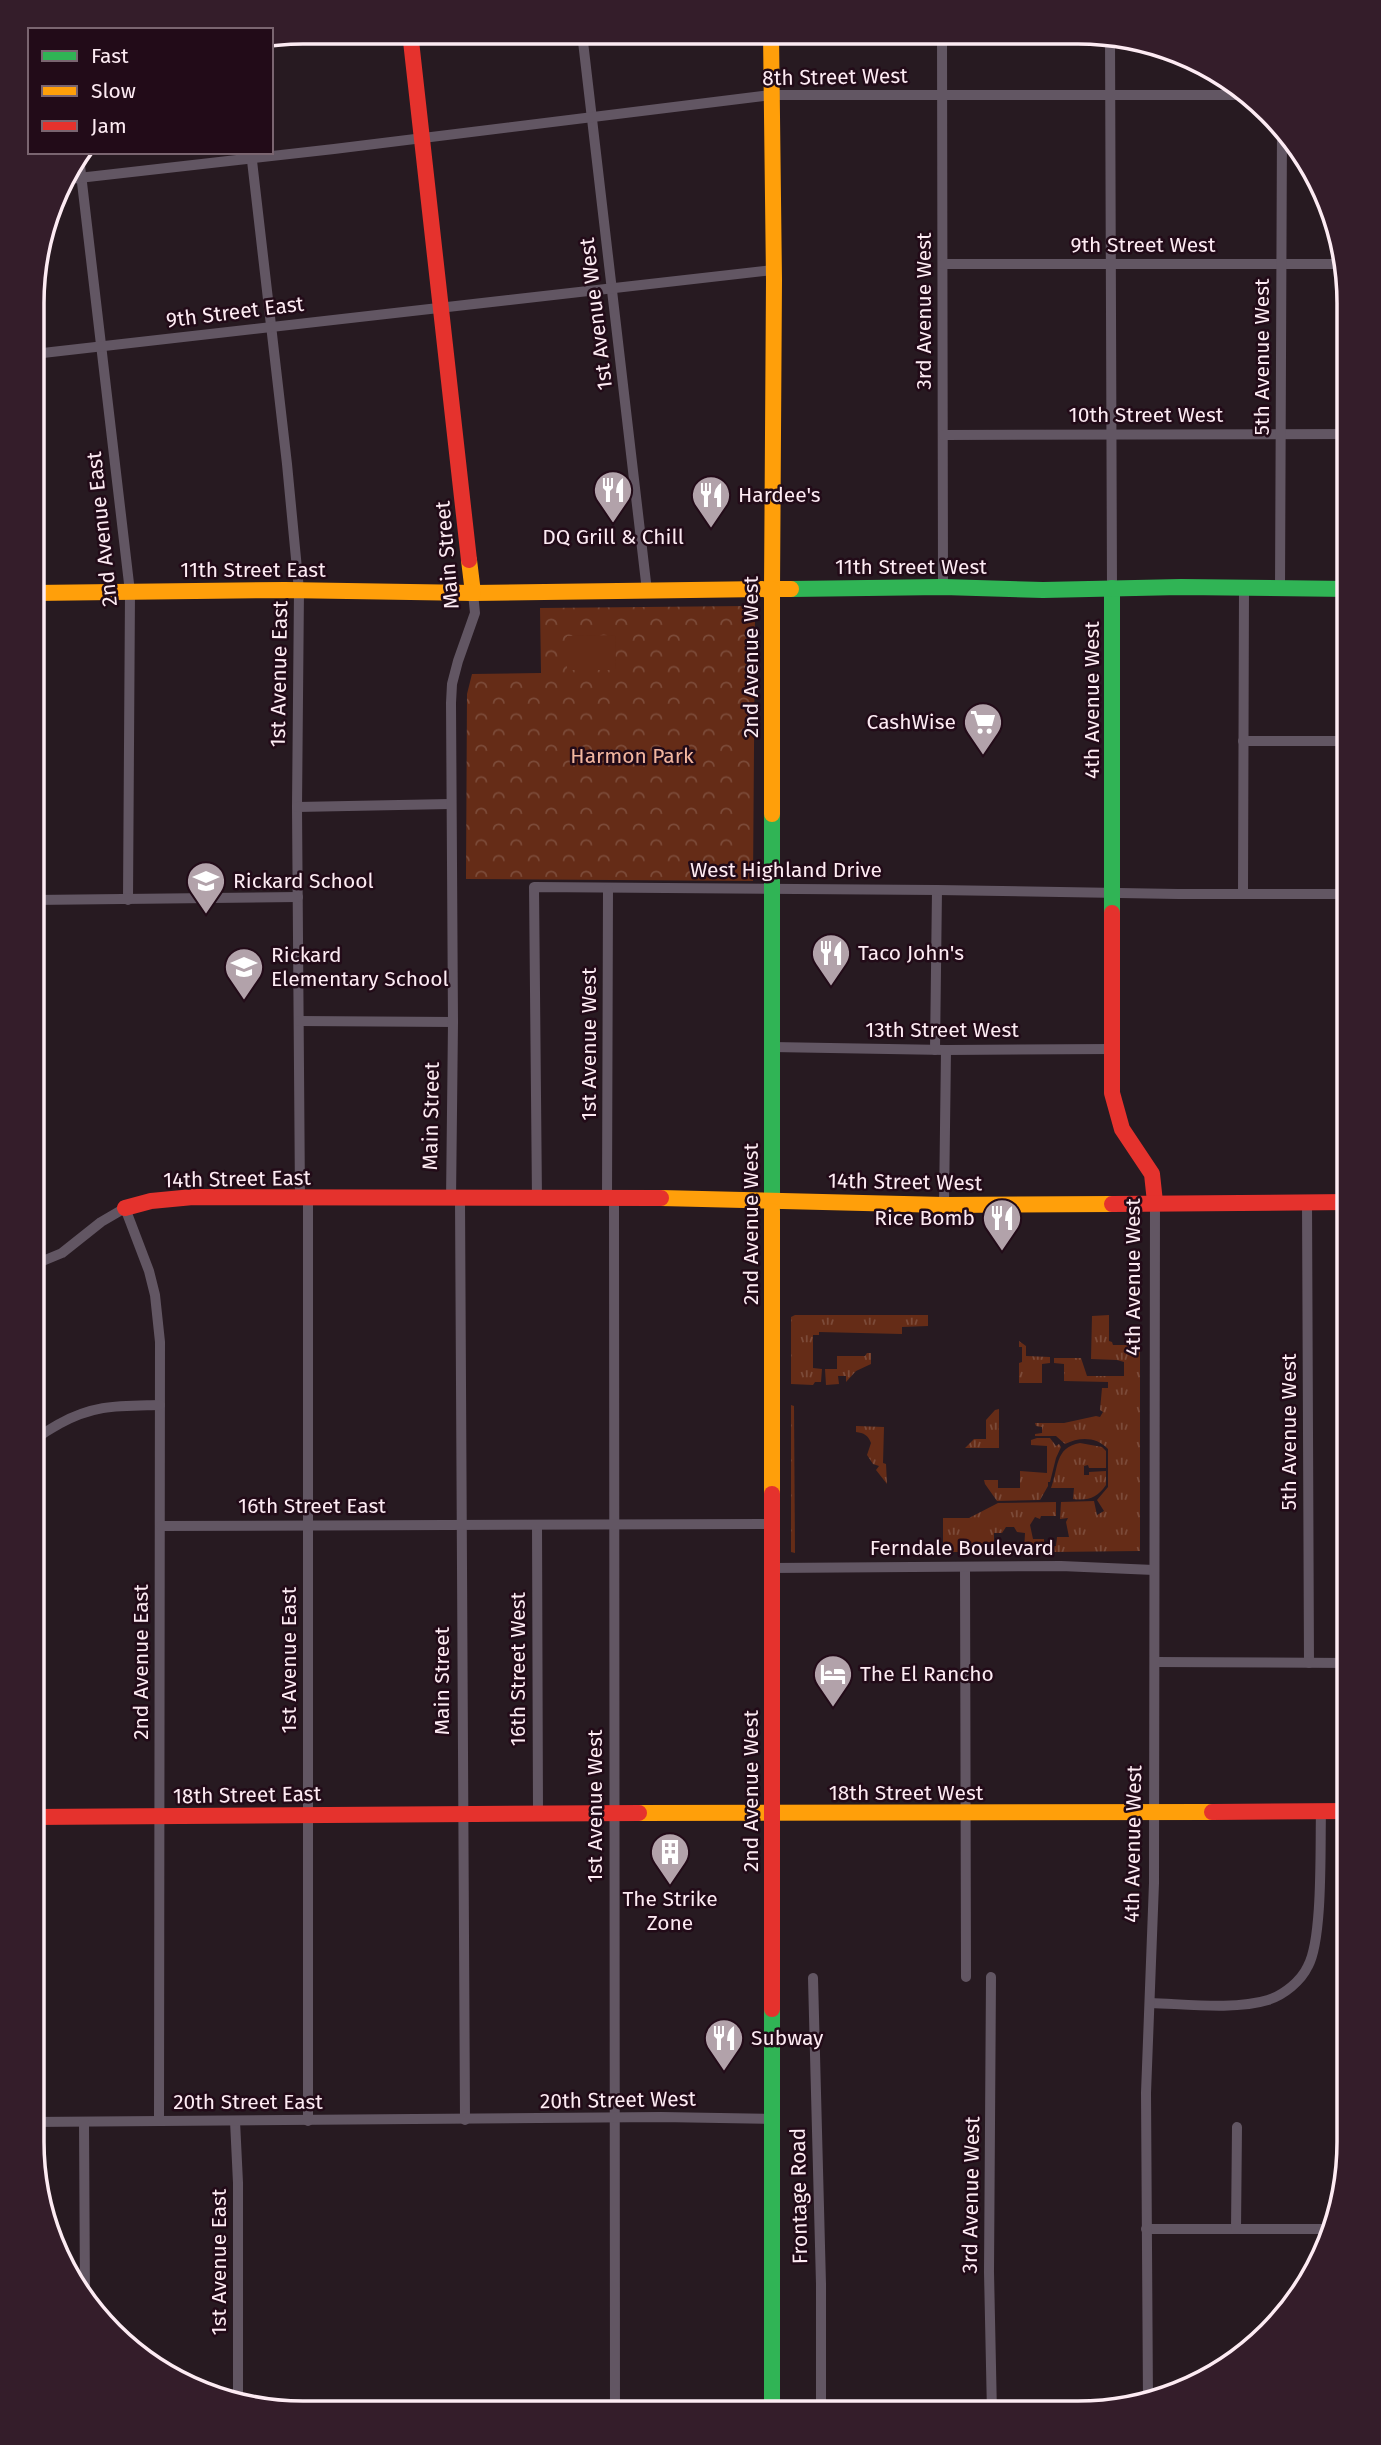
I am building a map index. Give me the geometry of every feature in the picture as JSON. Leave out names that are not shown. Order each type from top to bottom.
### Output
[{"type":"main road","name":"Main Street","points":[[411,44],[473,593]]},
{"type":"main road","name":"2nd Avenue West","points":[[771,44],[772,2401]]},
{"type":"main road","name":"11th Street West","points":[[473,593],[943,587],[1337,589]]},
{"type":"main road","name":"4th Avenue West","points":[[1112,588],[1112,1093],[1122,1129],[1152,1174],[1155,1202]]},
{"type":"main road","name":"11th Street East","points":[[44,593],[299,590],[473,593]]},
{"type":"main road","name":"14th Street East","points":[[125,1208],[171,1198],[456,1200]]},
{"type":"main road","name":"14th Street West","points":[[456,1200],[772,1200],[944,1205],[1337,1202]]},
{"type":"main road","name":"18th Street West","points":[[463,1814],[966,1815],[1337,1811]]},
{"type":"main road","name":"18th Street East","points":[[44,1817],[463,1814]]},
{"type":"street","name":"1st Avenue West","points":[[583,44],[647,591]]},
{"type":"street","name":"3rd Avenue West","points":[[942,44],[943,587]]},
{"type":"street","name":"4th Avenue West","points":[[1110,46],[1112,588]]},
{"type":"street","name":"8th Street West","points":[[273,153],[422,139],[771,95],[1233,95]]},
{"type":"street","name":"5th Avenue West","points":[[1280,588],[1282,143]]},
{"type":"street","name":"8th Street West","points":[[75,179],[251,155]]},
{"type":"street","name":"1st Avenue East","points":[[251,155],[299,590],[299,1021],[308,1525],[308,2121]]},
{"type":"street","name":"2nd Avenue East","points":[[81,169],[130,592],[128,900]]},
{"type":"street","name":"9th Street West","points":[[943,264],[1334,264]]},
{"type":"street","points":[[441,307],[773,270]]},
{"type":"street","name":"9th Street East","points":[[44,353],[441,307]]},
{"type":"street","name":"10th Street West","points":[[943,435],[1337,434]]},
{"type":"street","points":[[1243,894],[1244,588]]},
{"type":"street","name":"Main Street","points":[[465,2120],[463,1525],[450,804],[452,684],[475,613],[473,593]]},
{"type":"street","points":[[1243,741],[1337,741]]},
{"type":"street","points":[[297,807],[450,804]]},
{"type":"street","name":"West Highland Drive","points":[[537,1199],[534,887],[1337,894]]},
{"type":"street","name":"1st Avenue West","points":[[608,888],[614,1525],[615,2401]]},
{"type":"street","points":[[937,890],[944,1205]]},
{"type":"street","points":[[44,900],[298,897]]},
{"type":"street","points":[[299,1021],[453,1022]]},
{"type":"street","name":"13th Street West","points":[[772,1047],[1112,1049]]},
{"type":"street","name":"4th Avenue West","points":[[1148,2392],[1146,2093],[1151,2003],[1154,1813],[1155,1202]]},
{"type":"street","name":"5th Avenue West","points":[[1307,1202],[1309,1663]]},
{"type":"street","name":"2nd Avenue East","points":[[125,1208],[149,1271],[155,1295],[160,1342],[159,2121]]},
{"type":"street","name":"14th Street East","points":[[44,1260],[62,1253],[101,1222],[125,1208]]},
{"type":"street","points":[[44,1432],[86,1410],[113,1406],[160,1405]]},
{"type":"street","points":[[463,1525],[773,1524]]},
{"type":"street","name":"16th Street East","points":[[161,1526],[463,1525]]},
{"type":"street","name":"16th Street West","points":[[537,1525],[538,1813]]},
{"type":"street","name":"Ferndale Boulevard","points":[[771,1568],[1061,1566],[1154,1570]]},
{"type":"street","points":[[965,1567],[966,1976]]},
{"type":"street","points":[[1155,1662],[1337,1663]]},
{"type":"street","points":[[1151,2003],[1229,2006],[1269,2000],[1292,1987],[1309,1965],[1316,1937],[1321,1811]]},
{"type":"street","name":"3rd Avenue West","points":[[991,1977],[989,2272],[992,2401]]},
{"type":"street","name":"Frontage Road","points":[[813,1978],[821,2284],[821,2401]]},
{"type":"street","name":"20th Street West","points":[[465,2120],[771,2119]]},
{"type":"street","name":"20th Street East","points":[[44,2122],[465,2120]]},
{"type":"street","name":"1st Avenue East","points":[[235,2121],[239,2393]]},
{"type":"street","points":[[84,2122],[85,2283]]},
{"type":"street","points":[[1236,2229],[1237,2127]]},
{"type":"street","points":[[1146,2230],[1323,2229]]},
{"type":"green space","name":"Harmon Park","points":[[747,606],[755,614],[753,881],[466,879],[467,694],[472,674],[541,673],[540,608]]},
{"type":"green space","points":[[615,635],[616,670],[567,670],[567,636]]},
{"type":"green space","points":[[928,1315],[928,1326],[902,1327],[902,1334],[819,1332],[819,1335],[813,1335],[813,1368],[822,1369],[821,1382],[815,1382],[813,1385],[791,1384],[791,1317]]},
{"type":"green space","points":[[1109,1315],[1109,1341],[1113,1345],[1127,1345],[1127,1336],[1140,1336],[1140,1551],[1052,1552],[1057,1537],[1069,1537],[1066,1522],[1068,1518],[1060,1519],[1061,1502],[1094,1501],[1097,1515],[1104,1511],[1097,1500],[1108,1487],[1108,1449],[1093,1440],[1082,1439],[1065,1444],[1056,1436],[1035,1436],[1042,1433],[1042,1427],[1036,1426],[1035,1423],[1064,1423],[1100,1417],[1103,1412],[1100,1410],[1102,1388],[1108,1388],[1108,1382],[1064,1381],[1064,1364],[1054,1363],[1054,1358],[1081,1358],[1087,1376],[1124,1376],[1124,1362],[1091,1359],[1092,1316]]},
{"type":"green space","points":[[1019,1341],[1026,1346],[1026,1356],[1050,1357],[1050,1363],[1042,1364],[1042,1383],[1019,1383],[1022,1347],[1019,1347]]},
{"type":"green space","points":[[871,1353],[871,1364],[856,1371],[846,1382],[846,1376],[838,1376],[839,1384],[826,1385],[825,1369],[837,1369],[837,1356],[865,1356]]},
{"type":"green space","points":[[791,1405],[794,1406],[795,1553],[791,1552]]},
{"type":"green space","points":[[999,1409],[999,1448],[965,1448],[974,1439],[986,1439],[986,1420]]},
{"type":"green space","points":[[856,1426],[884,1427],[883,1463],[886,1464],[887,1484],[876,1470],[879,1466],[873,1464],[867,1455],[870,1440],[856,1432]]},
{"type":"green space","points":[[1050,1438],[1056,1446],[1059,1444],[1061,1447],[1050,1482],[1040,1500],[997,1501],[984,1480],[998,1480],[998,1488],[1020,1488],[1020,1471],[1047,1473],[1047,1446],[1031,1445],[1031,1440]]},
{"type":"green space","points":[[1080,1443],[1102,1447],[1106,1451],[1106,1468],[1084,1466],[1084,1475],[1106,1471],[1106,1485],[1092,1498],[1073,1499],[1074,1488],[1051,1488],[1062,1454],[1066,1449]]},
{"type":"green space","points":[[1056,1502],[1056,1516],[1041,1516],[1040,1519],[1035,1517],[1030,1525],[1033,1539],[1044,1539],[1048,1552],[1024,1552],[1025,1533],[1017,1532],[1014,1527],[1006,1527],[1002,1533],[994,1533],[994,1552],[946,1552],[943,1548],[943,1518],[969,1518],[998,1503]]},
{"type":"traffic: fast","points":[[1112,588],[1112,913]]},
{"type":"traffic: fast","points":[[791,589],[1337,589]]},
{"type":"traffic: fast","points":[[772,814],[772,1211]]},
{"type":"traffic: fast","points":[[772,2009],[772,2401]]},
{"type":"traffic: slow","points":[[771,44],[774,280],[772,589],[791,589]]},
{"type":"traffic: slow","points":[[469,560],[473,593],[772,589],[772,814]]},
{"type":"traffic: slow","points":[[44,593],[285,590],[473,593]]},
{"type":"traffic: slow","points":[[661,1198],[944,1205],[1112,1204]]},
{"type":"traffic: slow","points":[[772,1211],[772,1494]]},
{"type":"traffic: slow","points":[[639,1813],[1212,1812]]},
{"type":"traffic: jam","points":[[411,44],[469,560]]},
{"type":"traffic: jam","points":[[1112,913],[1112,1093],[1122,1129],[1152,1174],[1155,1202]]},
{"type":"traffic: jam","points":[[125,1208],[151,1201],[193,1197],[661,1198]]},
{"type":"traffic: jam","points":[[1112,1204],[1337,1202]]},
{"type":"traffic: jam","points":[[772,1494],[772,2009]]},
{"type":"traffic: jam","points":[[1212,1812],[1337,1811]]},
{"type":"traffic: jam","points":[[44,1817],[639,1813]]},
{"type":"place","name":"DQ Grill & Chill","points":[[613,524]]},
{"type":"place","name":"Hardee's","points":[[711,529]]},
{"type":"place","name":"CashWise","points":[[983,756]]},
{"type":"place","name":"Rickard School","points":[[206,915]]},
{"type":"place","name":"Taco John's","points":[[831,987]]},
{"type":"place","name":"Rickard Elementary School","points":[[244,1001]]},
{"type":"place","name":"Rice Bomb","points":[[1002,1252]]},
{"type":"place","name":"The El Rancho","points":[[833,1708]]},
{"type":"place","name":"The Strike Zone","points":[[670,1886]]},
{"type":"place","name":"Subway","points":[[724,2072]]}]
